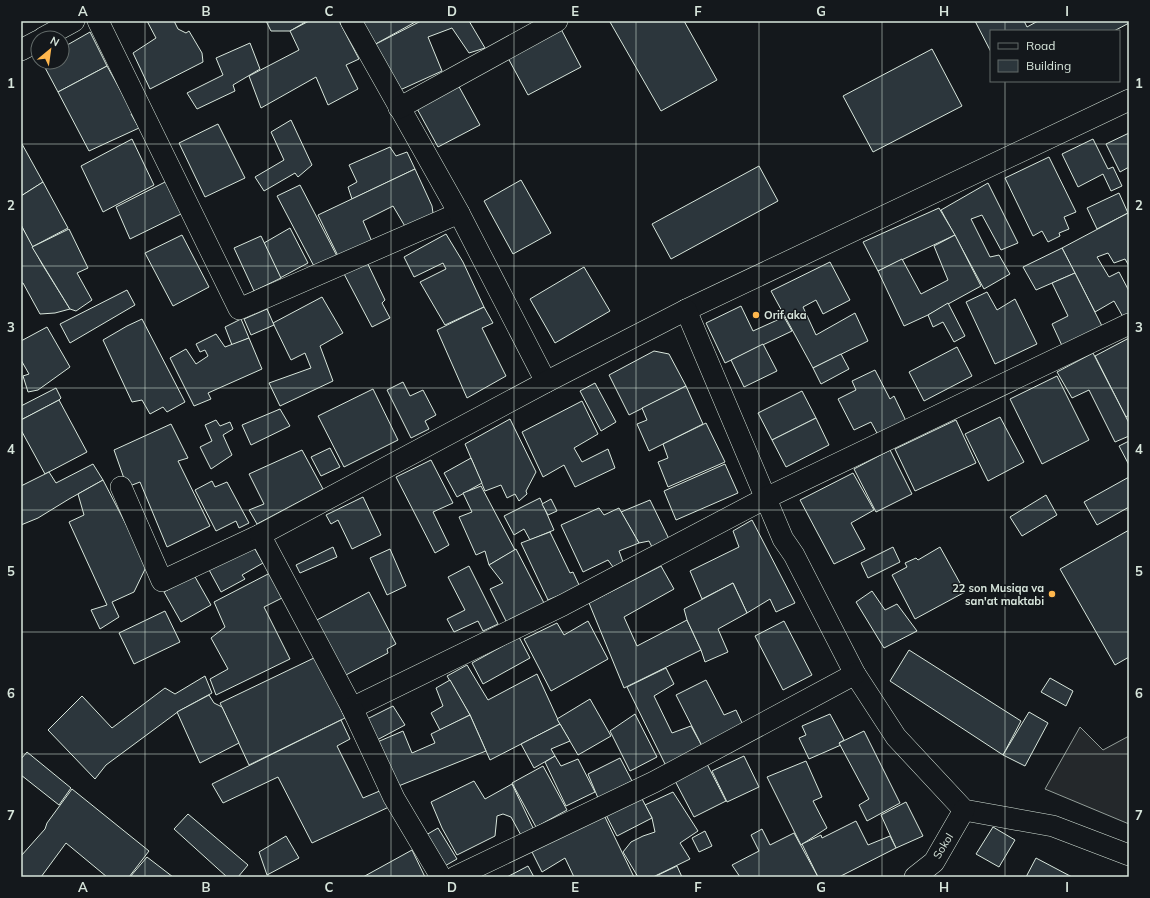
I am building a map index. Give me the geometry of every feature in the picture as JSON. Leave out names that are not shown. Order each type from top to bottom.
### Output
[{"type":"street","points":[[58,30],[74,21]]},
{"type":"street","points":[[98,21],[239,309],[459,213]]},
{"type":"street","points":[[351,21],[459,213],[546,382]]},
{"type":"street","points":[[399,108],[557,21]]},
{"type":"street","points":[[21,50],[30,45]]},
{"type":"street","points":[[121,487],[162,581],[260,535],[546,382],[686,310],[1129,100]]},
{"type":"street","points":[[686,310],[784,539],[855,674],[896,737],[964,810],[1053,826],[1129,855]]},
{"type":"street","points":[[352,708],[563,605],[766,498],[1129,324]]},
{"type":"street","points":[[260,535],[352,708],[394,798],[441,877]]},
{"type":"street","points":[[455,877],[654,782],[855,674]]},
{"type":"street","name":"Sokol","points":[[915,877],[934,862],[964,810]]},
{"type":"shaded area","points":[[1080,727],[1103,750],[1129,736],[1129,824],[1045,789]]},
{"type":"building","points":[[147,21],[174,21],[178,29],[186,33],[189,31],[202,53],[203,62],[150,89],[133,53],[156,38]]},
{"type":"building","points":[[266,21],[307,21],[290,31],[271,31]]},
{"type":"building","points":[[309,21],[339,21],[359,59],[346,65],[358,89],[328,105],[316,77],[261,108],[249,76],[299,50],[290,31]]},
{"type":"building","points":[[359,21],[417,21],[372,46]]},
{"type":"building","points":[[421,21],[469,21],[485,48],[469,53],[452,28],[428,37],[442,71],[400,90],[372,46]]},
{"type":"building","points":[[684,21],[717,80],[661,111],[610,22]]},
{"type":"building","points":[[975,21],[1024,21],[1027,27],[1038,21],[1129,21],[1129,23],[1116,30],[990,30],[990,50]]},
{"type":"building","points":[[561,29],[581,67],[528,95],[508,58]]},
{"type":"building","points":[[90,32],[107,66],[58,92],[46,70],[70,70],[70,43]]},
{"type":"building","points":[[250,43],[260,69],[233,85],[235,91],[197,109],[187,93],[223,75],[216,58]]},
{"type":"building","points":[[932,49],[962,106],[873,152],[843,96]]},
{"type":"building","points":[[107,66],[133,113],[131,114],[139,128],[89,151],[58,92]]},
{"type":"building","points":[[457,83],[480,125],[438,147],[415,105]]},
{"type":"building","points":[[291,120],[312,165],[298,177],[295,173],[264,191],[255,177],[284,160],[271,132]]},
{"type":"building","points":[[218,124],[245,178],[205,197],[179,143]]},
{"type":"building","points":[[1129,133],[1129,167],[1120,172],[1106,144]]},
{"type":"building","points":[[132,139],[154,185],[103,212],[81,166]]},
{"type":"building","points":[[1093,139],[1108,169],[1113,167],[1122,186],[1111,191],[1103,174],[1078,187],[1062,154]]},
{"type":"building","points":[[22,144],[43,182],[21,196],[21,145]]},
{"type":"building","points":[[390,147],[396,156],[407,152],[415,169],[352,199],[348,187],[357,182],[349,165]]},
{"type":"building","points":[[1049,157],[1076,212],[1064,217],[1069,229],[1059,233],[1060,236],[1048,242],[1042,231],[1033,236],[1005,178]]},
{"type":"building","points":[[759,166],[778,201],[671,259],[652,224]]},
{"type":"building","points":[[415,169],[432,206],[433,213],[406,228],[393,206],[363,221],[373,244],[340,260],[318,215]]},
{"type":"building","points":[[521,180],[551,233],[513,254],[484,201]]},
{"type":"building","points":[[167,181],[183,213],[130,239],[116,207]]},
{"type":"building","points":[[43,182],[68,228],[32,247],[21,225],[21,196]]},
{"type":"building","points":[[988,183],[1018,243],[1001,250],[982,215],[971,219],[990,257],[999,255],[1010,274],[984,289],[941,210]]},
{"type":"building","points":[[300,185],[338,258],[316,270],[277,196]]},
{"type":"building","points":[[1119,193],[1128,213],[1097,229],[1087,208]]},
{"type":"building","points":[[939,208],[955,235],[878,271],[863,242]]},
{"type":"building","points":[[1128,213],[1129,266],[1125,259],[1114,263],[1108,253],[1097,257],[1109,277],[1119,272],[1129,291],[1129,315],[1123,317],[1114,301],[1095,312],[1062,248]]},
{"type":"building","points":[[21,225],[42,264],[70,309],[55,313],[40,314],[23,283],[21,283]]},
{"type":"building","points":[[290,228],[308,263],[280,278],[264,243]]},
{"type":"building","points":[[69,229],[88,268],[77,273],[92,300],[76,311],[70,309],[32,247]]},
{"type":"building","points":[[446,234],[463,262],[484,307],[445,325],[420,282],[446,269],[443,263],[414,277],[404,257]]},
{"type":"building","points":[[182,235],[209,287],[173,306],[145,253]]},
{"type":"building","points":[[955,235],[981,286],[928,315],[904,326],[878,271],[902,259],[921,294],[948,280],[934,246]]},
{"type":"building","points":[[261,236],[281,278],[254,291],[234,248]]},
{"type":"building","points":[[1062,248],[1075,273],[1036,290],[1023,267]]},
{"type":"building","points":[[365,258],[385,300],[382,303],[390,318],[372,327],[342,270]]},
{"type":"building","points":[[830,262],[850,300],[823,314],[816,300],[803,307],[816,335],[855,313],[868,341],[813,368],[771,291]]},
{"type":"building","points":[[584,267],[610,311],[555,343],[530,299]]},
{"type":"building","points":[[1075,273],[1104,330],[1064,350],[1052,324],[1068,316],[1052,283]]},
{"type":"building","points":[[127,290],[135,305],[70,343],[60,324]]},
{"type":"building","points":[[987,292],[997,310],[1015,299],[1037,344],[995,364],[966,302]]},
{"type":"building","points":[[322,297],[343,333],[320,346],[333,381],[280,406],[269,383],[311,368],[305,353],[291,360],[273,323]]},
{"type":"building","points":[[948,303],[965,336],[954,342],[943,322],[933,327],[928,315]]},
{"type":"building","points":[[741,306],[753,331],[784,317],[792,331],[725,363],[706,323]]},
{"type":"building","points":[[484,307],[493,323],[482,328],[506,376],[467,398],[437,330]]},
{"type":"building","points":[[267,309],[274,325],[251,335],[244,319]]},
{"type":"building","points":[[142,319],[185,402],[167,412],[163,407],[150,414],[142,400],[132,402],[103,340]]},
{"type":"building","points":[[241,319],[249,338],[232,345],[225,327]]},
{"type":"building","points":[[47,327],[70,367],[38,390],[28,392],[23,376],[29,374],[21,360],[21,341]]},
{"type":"building","points":[[216,334],[225,347],[249,338],[262,369],[208,393],[211,399],[194,406],[170,358],[186,349],[196,364],[208,356],[205,350],[200,352],[196,344]]},
{"type":"building","points":[[1129,338],[1129,415],[1126,417],[1095,356]]},
{"type":"building","points":[[763,344],[777,371],[744,387],[731,360]]},
{"type":"building","points":[[957,347],[972,376],[924,401],[909,372]]},
{"type":"building","points":[[654,351],[669,354],[686,386],[629,415],[609,375]]},
{"type":"building","points":[[1093,353],[1129,423],[1129,436],[1115,442],[1089,390],[1072,398],[1057,372]]},
{"type":"building","points":[[841,354],[849,369],[821,384],[813,368]]},
{"type":"building","points":[[875,370],[890,399],[894,396],[906,421],[878,435],[871,422],[854,430],[838,399],[856,390],[852,381]]},
{"type":"building","points":[[1057,376],[1089,440],[1042,464],[1010,399]]},
{"type":"building","points":[[403,382],[410,396],[423,390],[436,415],[425,421],[429,429],[411,438],[387,390]]},
{"type":"building","points":[[595,383],[616,422],[601,431],[580,391]]},
{"type":"building","points":[[686,386],[703,424],[649,451],[637,424],[647,420],[642,408]]},
{"type":"building","points":[[56,388],[61,398],[59,400],[21,420],[21,406]]},
{"type":"building","points":[[373,389],[398,440],[344,467],[318,416]]},
{"type":"building","points":[[802,391],[816,418],[772,440],[758,413]]},
{"type":"building","points":[[59,400],[87,452],[45,474],[21,430],[21,420]]},
{"type":"building","points":[[582,401],[598,434],[574,448],[582,462],[608,449],[615,468],[575,487],[564,465],[543,477],[522,432]]},
{"type":"building","points":[[280,409],[290,426],[251,445],[242,425]]},
{"type":"building","points":[[1000,417],[1024,462],[988,481],[965,434]]},
{"type":"building","points":[[816,418],[829,445],[786,467],[772,440]]},
{"type":"building","points":[[510,419],[536,472],[526,491],[527,494],[519,501],[515,494],[507,498],[501,485],[485,491],[465,444]]},
{"type":"building","points":[[216,420],[220,426],[230,422],[233,429],[223,435],[232,455],[211,469],[200,447],[212,441],[205,425]]},
{"type":"building","points":[[956,420],[976,463],[915,491],[895,449]]},
{"type":"building","points":[[706,423],[725,462],[668,487],[658,462],[668,458],[663,444]]},
{"type":"building","points":[[171,424],[188,458],[178,461],[210,526],[167,547],[140,482],[127,487],[114,450]]},
{"type":"building","points":[[1129,441],[1129,465],[1119,446]]},
{"type":"building","points":[[330,448],[340,467],[321,476],[311,457]]},
{"type":"building","points":[[302,450],[323,489],[257,524],[249,510],[264,504],[249,474]]},
{"type":"building","points":[[890,450],[912,494],[876,512],[854,469]]},
{"type":"building","points":[[471,458],[482,483],[457,497],[444,473]]},
{"type":"building","points":[[431,460],[453,503],[433,512],[449,545],[435,553],[396,477]]},
{"type":"building","points":[[93,464],[103,480],[38,518],[21,525],[21,486],[49,472],[56,483]]},
{"type":"building","points":[[725,464],[738,493],[676,520],[664,491]]},
{"type":"building","points":[[853,473],[874,510],[851,523],[865,549],[834,564],[800,500]]},
{"type":"building","points":[[1129,477],[1129,507],[1097,525],[1084,502]]},
{"type":"building","points":[[103,480],[147,565],[134,592],[112,602],[119,617],[100,629],[91,610],[107,605],[69,522],[84,515],[78,494]]},
{"type":"building","points":[[212,481],[215,487],[227,482],[249,523],[239,528],[236,521],[216,531],[195,490]]},
{"type":"building","points":[[481,486],[515,550],[489,565],[485,551],[476,555],[459,517],[472,512],[463,493]]},
{"type":"building","points":[[1046,495],[1057,515],[1022,536],[1010,517]]},
{"type":"building","points":[[363,497],[381,535],[352,549],[338,520],[331,524],[326,515]]},
{"type":"building","points":[[540,498],[554,530],[530,540],[524,529],[514,535],[504,516]]},
{"type":"building","points":[[551,499],[557,511],[548,515],[542,504]]},
{"type":"building","points":[[650,500],[669,539],[652,547],[649,541],[639,543],[621,512]]},
{"type":"building","points":[[599,508],[604,515],[619,508],[639,543],[619,551],[623,562],[613,567],[608,560],[583,572],[561,525]]},
{"type":"building","points":[[752,520],[795,603],[776,612],[770,599],[747,613],[733,583],[702,599],[690,571],[739,547],[733,531]]},
{"type":"building","points":[[1129,530],[1129,657],[1115,665],[1060,569]]},
{"type":"building","points":[[550,532],[570,573],[573,572],[580,587],[548,600],[521,543]]},
{"type":"building","points":[[252,544],[263,563],[242,575],[245,579],[221,592],[208,568]]},
{"type":"building","points":[[333,547],[337,557],[300,573],[296,565]]},
{"type":"building","points":[[893,547],[900,562],[868,578],[861,563]]},
{"type":"building","points":[[940,547],[965,592],[915,619],[892,575],[907,567],[905,563],[916,558],[918,560]]},
{"type":"building","points":[[390,549],[406,586],[387,595],[370,558]]},
{"type":"building","points":[[516,549],[544,603],[507,623],[490,589],[503,583],[489,565]]},
{"type":"building","points":[[469,566],[498,624],[483,631],[478,621],[454,632],[447,619],[465,610],[448,577]]},
{"type":"building","points":[[661,566],[674,589],[624,617],[637,646],[687,620],[701,650],[624,688],[589,603]]},
{"type":"building","points":[[270,573],[282,598],[264,607],[290,659],[216,695],[210,679],[228,669],[211,638],[225,627],[214,602]]},
{"type":"building","points":[[194,575],[211,605],[181,622],[164,592]]},
{"type":"building","points":[[733,583],[747,613],[718,629],[728,652],[705,662],[687,620],[684,609]]},
{"type":"building","points":[[872,591],[885,610],[897,604],[917,631],[884,648],[856,602]]},
{"type":"building","points":[[369,592],[396,644],[387,649],[388,653],[344,676],[315,621]]},
{"type":"building","points":[[165,611],[180,642],[134,664],[119,633]]},
{"type":"building","points":[[588,621],[608,659],[551,691],[524,639],[557,623],[564,635]]},
{"type":"building","points":[[784,621],[812,675],[783,690],[755,636]]},
{"type":"building","points":[[519,637],[530,658],[483,684],[472,663]]},
{"type":"building","points":[[909,650],[1021,721],[1003,755],[890,681]]},
{"type":"building","points":[[316,657],[345,718],[249,765],[220,703]]},
{"type":"building","points":[[467,665],[488,700],[537,674],[560,724],[490,760],[470,715],[447,676]]},
{"type":"building","points":[[666,668],[674,684],[654,696],[672,733],[691,726],[702,746],[666,766],[627,687]]},
{"type":"building","points":[[205,676],[212,693],[179,711],[106,765],[95,779],[48,730],[82,696],[112,728],[165,688],[175,694]]},
{"type":"building","points":[[1050,678],[1073,691],[1066,706],[1041,692]]},
{"type":"building","points":[[450,680],[470,715],[440,730],[431,713],[443,706],[436,688]]},
{"type":"building","points":[[706,680],[724,715],[736,710],[743,725],[702,746],[676,695]]},
{"type":"building","points":[[209,695],[214,703],[222,707],[239,743],[200,763],[177,712]]},
{"type":"building","points":[[590,699],[611,736],[578,755],[557,719]]},
{"type":"building","points":[[393,706],[405,725],[377,740],[367,719]]},
{"type":"building","points":[[1029,712],[1048,723],[1025,766],[1003,755]]},
{"type":"building","points":[[635,714],[657,757],[630,771],[610,731]]},
{"type":"building","points":[[830,714],[844,740],[839,743],[841,745],[809,759],[799,738],[806,735],[802,726]]},
{"type":"building","points":[[470,715],[486,751],[396,787],[375,743],[403,731],[412,753],[435,743],[431,734]]},
{"type":"building","points":[[341,720],[350,739],[337,746],[363,798],[382,790],[391,806],[312,843],[278,777],[223,803],[212,784]]},
{"type":"building","points":[[560,724],[570,741],[551,749],[555,756],[534,768],[521,744]]},
{"type":"building","points":[[864,731],[900,803],[867,821],[859,805],[869,799],[839,743]]},
{"type":"building","points":[[27,752],[71,788],[59,805],[21,775],[21,759]]},
{"type":"building","points":[[555,756],[561,766],[578,759],[595,792],[566,806],[545,762]]},
{"type":"building","points":[[744,756],[759,787],[727,802],[712,771]]},
{"type":"building","points":[[620,758],[632,781],[598,798],[588,774]]},
{"type":"building","points":[[806,761],[822,797],[813,801],[827,828],[801,845],[767,777]]},
{"type":"building","points":[[706,762],[726,801],[694,817],[674,779]]},
{"type":"building","points":[[543,766],[567,810],[536,827],[512,783]]},
{"type":"building","points":[[474,781],[485,799],[512,784],[534,830],[522,837],[511,817],[503,814],[497,816],[495,836],[457,855],[442,828],[431,802]]},
{"type":"building","points":[[72,789],[149,851],[129,877],[107,877],[66,843],[41,877],[21,877],[21,856],[45,829],[47,823]]},
{"type":"building","points":[[673,792],[698,831],[680,843],[690,859],[653,877],[638,877],[623,852],[631,842],[655,832],[652,818],[645,805]]},
{"type":"building","points":[[640,795],[652,818],[617,836],[605,813]]},
{"type":"building","points":[[906,802],[923,836],[896,848],[881,815]]},
{"type":"building","points":[[603,813],[634,877],[574,877],[565,858],[542,872],[531,850]]},
{"type":"building","points":[[188,814],[248,865],[238,877],[227,877],[174,829]]},
{"type":"building","points":[[856,821],[868,845],[890,836],[896,848],[839,877],[818,877],[802,844],[821,835],[822,838]]},
{"type":"building","points":[[993,827],[1015,840],[999,867],[976,854]]},
{"type":"building","points":[[438,828],[457,859],[443,867],[426,835]]},
{"type":"building","points":[[762,829],[770,845],[794,833],[818,877],[740,877],[732,865],[759,851],[751,835]]},
{"type":"building","points":[[705,831],[712,846],[699,852],[692,838]]},
{"type":"building","points":[[286,836],[299,858],[267,875],[259,852]]},
{"type":"building","points":[[412,850],[425,877],[363,877]]},
{"type":"building","points":[[147,857],[173,877],[130,877]]},
{"type":"building","points":[[1036,858],[1072,877],[1026,877]]},
{"type":"building","points":[[528,866],[534,877],[507,877]]},
{"type":"building","points":[[677,866],[682,877],[654,877]]},
{"type":"place","name":"Orif aka","points":[[756,315]]},
{"type":"place","name":"22 son Musiqa va san'at maktabi","points":[[1052,594]]}]
